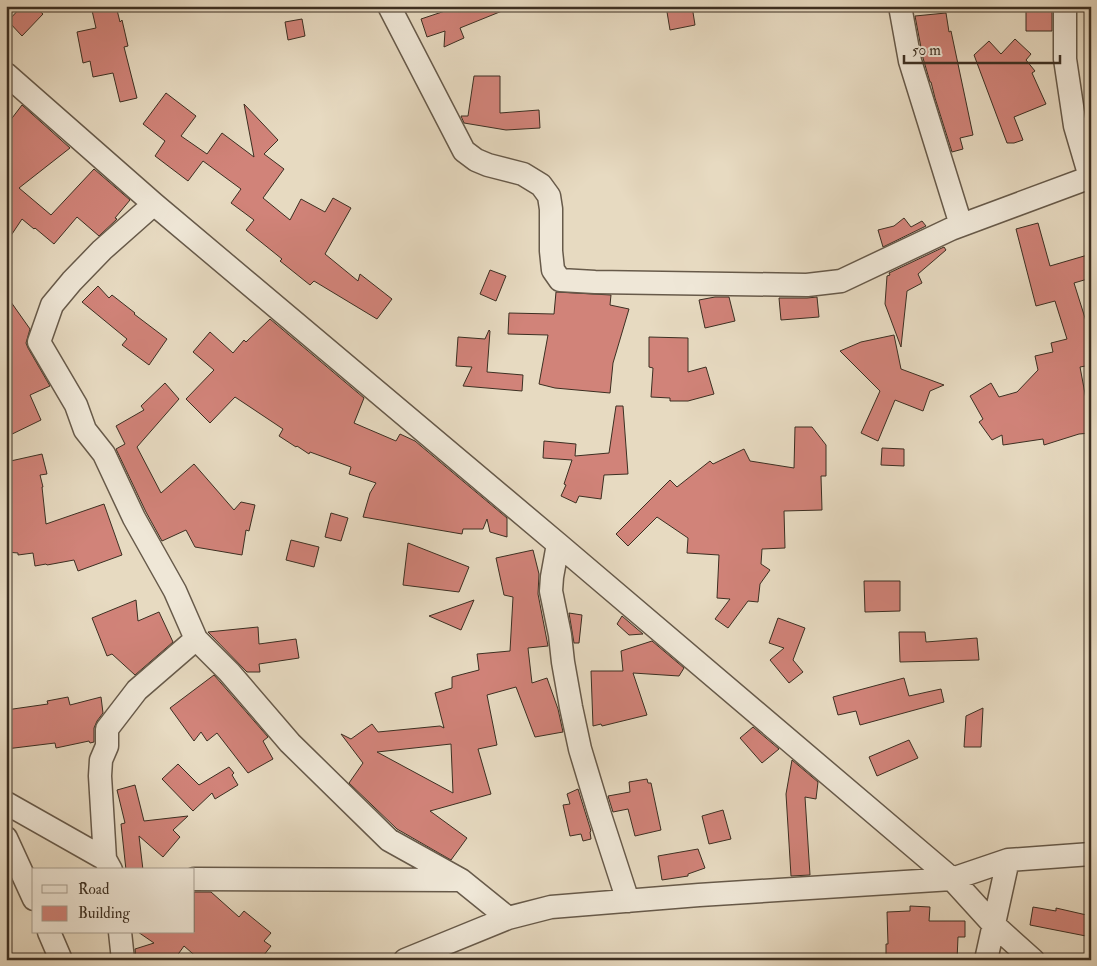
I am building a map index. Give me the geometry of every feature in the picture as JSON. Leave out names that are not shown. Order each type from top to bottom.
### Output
[{"type":"street","points":[[389,6],[464,151],[476,160],[488,165],[524,174],[541,185],[548,196],[551,209],[553,270],[560,280],[807,285],[841,281],[962,225],[1091,177],[1075,126],[1065,59],[1064,6]]},
{"type":"street","points":[[900,6],[910,61],[962,225]]},
{"type":"street","points":[[6,74],[154,204],[952,879],[993,924],[1034,960]]},
{"type":"street","points":[[154,204],[102,250],[72,281],[52,305],[39,342],[76,405],[85,430],[104,454],[134,518],[175,591],[196,638],[229,672],[290,743],[389,840],[461,880],[508,918]]},
{"type":"street","points":[[558,544],[551,591],[571,707],[580,749],[628,901]]},
{"type":"street","points":[[108,864],[100,776],[101,760],[107,746],[107,729],[137,690],[196,638]]},
{"type":"street","points":[[6,803],[108,864]]},
{"type":"street","points":[[6,838],[32,895]]},
{"type":"street","points":[[405,960],[508,918],[551,906],[952,879],[1008,860],[1091,854]]},
{"type":"street","points":[[986,960],[1008,860]]},
{"type":"street","points":[[195,879],[461,880]]},
{"type":"street","points":[[50,934],[61,960]]},
{"type":"street","points":[[120,934],[123,960]]},
{"type":"building","points":[[22,6],[34,6],[43,14],[22,36],[8,21]]},
{"type":"building","points":[[91,6],[116,6],[120,22],[122,20],[128,46],[124,47],[137,98],[120,102],[113,73],[93,77],[90,61],[83,63],[77,32],[96,28]]},
{"type":"building","points":[[445,6],[450,8],[456,6],[512,7],[460,28],[464,38],[444,47],[445,31],[427,37],[421,19],[445,11]]},
{"type":"building","points":[[666,6],[692,6],[695,25],[670,30]]},
{"type":"building","points":[[1026,6],[1052,6],[1052,31],[1026,31]]},
{"type":"building","points":[[946,13],[973,135],[960,138],[963,149],[952,152],[923,58],[915,16]]},
{"type":"building","points":[[302,19],[305,36],[288,40],[285,22]]},
{"type":"building","points":[[1015,39],[1031,54],[1026,60],[1035,71],[1032,73],[1046,104],[1014,117],[1023,140],[1007,143],[974,55],[989,41],[1001,54]]},
{"type":"building","points":[[474,76],[500,76],[500,113],[539,110],[540,128],[506,130],[464,123],[461,116],[468,116]]},
{"type":"building","points":[[166,93],[196,116],[181,136],[207,154],[222,133],[254,157],[244,104],[278,140],[264,154],[284,169],[263,198],[290,220],[301,199],[325,212],[333,198],[351,208],[325,254],[358,281],[360,274],[392,299],[377,319],[314,281],[310,285],[280,261],[282,259],[246,230],[254,220],[231,203],[241,189],[203,161],[188,181],[155,156],[165,141],[143,124]]},
{"type":"building","points":[[22,105],[70,148],[19,188],[51,215],[94,169],[130,200],[115,218],[117,219],[99,236],[77,217],[54,244],[22,219],[6,243],[6,126]]},
{"type":"building","points":[[904,218],[911,227],[922,221],[926,226],[883,247],[878,230],[894,226]]},
{"type":"building","points":[[1038,223],[1050,266],[1091,254],[1091,278],[1074,283],[1091,337],[1091,365],[1080,367],[1089,415],[1091,415],[1091,433],[1079,434],[1044,445],[1043,439],[1003,445],[1002,435],[992,440],[979,422],[983,419],[970,396],[991,383],[999,397],[1017,392],[1038,370],[1035,356],[1053,352],[1051,343],[1067,339],[1055,301],[1036,306],[1016,229]]},
{"type":"building","points":[[944,247],[946,250],[918,274],[922,283],[907,291],[901,347],[885,304],[887,276],[890,275],[889,273]]},
{"type":"building","points":[[490,270],[506,276],[496,301],[480,294]]},
{"type":"building","points":[[98,286],[109,298],[112,295],[167,339],[149,365],[122,345],[127,339],[82,302]]},
{"type":"building","points":[[556,292],[611,295],[610,305],[629,309],[613,363],[610,393],[555,388],[539,384],[548,335],[508,334],[509,313],[554,314]]},
{"type":"building","points":[[6,295],[30,329],[26,343],[50,386],[30,395],[41,420],[6,437]]},
{"type":"building","points":[[729,297],[735,321],[705,328],[699,300]]},
{"type":"building","points":[[817,297],[819,317],[781,320],[779,298]]},
{"type":"building","points":[[270,319],[364,398],[354,423],[396,441],[400,434],[415,441],[507,518],[507,537],[490,532],[487,519],[483,529],[463,529],[462,534],[363,517],[370,493],[376,483],[349,474],[351,467],[310,452],[309,454],[296,447],[279,436],[283,429],[235,397],[210,423],[186,399],[214,370],[193,352],[210,332],[233,353],[244,340],[246,342]]},
{"type":"building","points":[[489,330],[487,372],[523,375],[522,391],[463,386],[472,367],[456,366],[458,337],[485,339]]},
{"type":"building","points":[[894,335],[901,369],[944,385],[930,391],[923,411],[895,400],[878,441],[861,433],[880,391],[840,351],[861,342]]},
{"type":"building","points":[[649,337],[688,338],[688,372],[706,367],[714,394],[688,401],[670,401],[670,398],[651,397],[653,368],[649,367]]},
{"type":"building","points":[[165,383],[179,399],[137,447],[161,493],[194,464],[234,510],[241,502],[255,505],[249,531],[246,530],[242,555],[195,547],[186,530],[162,541],[116,449],[125,444],[116,426],[144,410],[141,406]]},
{"type":"building","points":[[616,406],[623,406],[628,474],[604,475],[601,499],[579,496],[576,503],[561,496],[566,485],[564,484],[572,460],[543,458],[544,441],[576,444],[575,456],[609,453]]},
{"type":"building","points":[[795,427],[812,427],[826,445],[826,476],[821,476],[822,510],[784,511],[785,548],[762,549],[761,564],[770,570],[760,584],[758,602],[748,601],[728,628],[715,619],[730,599],[717,598],[719,555],[687,553],[688,538],[657,517],[628,546],[616,534],[670,480],[677,487],[710,461],[713,464],[744,449],[750,461],[794,468]]},
{"type":"building","points":[[882,448],[904,449],[904,466],[881,465]]},
{"type":"building","points":[[42,454],[47,474],[40,475],[43,487],[46,524],[104,504],[122,555],[78,571],[74,560],[35,566],[33,553],[18,555],[18,553],[6,552],[6,462]]},
{"type":"building","points":[[331,513],[348,518],[341,541],[325,537]]},
{"type":"building","points":[[291,540],[319,547],[314,567],[286,560]]},
{"type":"building","points":[[408,543],[469,567],[459,592],[403,585]]},
{"type":"building","points":[[533,550],[539,574],[538,594],[548,646],[528,648],[532,683],[547,678],[558,709],[563,732],[535,737],[516,687],[487,695],[497,745],[478,749],[491,794],[430,811],[467,838],[451,860],[397,829],[349,783],[363,763],[341,734],[351,739],[372,724],[378,732],[440,726],[444,728],[435,693],[452,688],[452,677],[479,670],[477,654],[510,651],[513,597],[504,595],[496,558]],"holes":[[[451,744],[453,793],[377,752]]]},
{"type":"building","points":[[864,581],[900,581],[900,611],[865,612]]},
{"type":"building","points":[[136,600],[138,621],[159,612],[173,642],[135,675],[112,654],[107,656],[92,618]]},
{"type":"building","points":[[474,600],[461,630],[429,616]]},
{"type":"building","points":[[569,613],[582,615],[579,643],[574,643]]},
{"type":"building","points":[[622,616],[643,634],[629,635],[617,624]]},
{"type":"building","points":[[778,618],[805,628],[793,660],[803,672],[789,683],[770,660],[784,648],[769,643]]},
{"type":"building","points":[[258,627],[259,644],[296,639],[299,658],[259,664],[260,672],[247,672],[208,632]]},
{"type":"building","points":[[899,632],[925,632],[926,642],[977,638],[979,660],[900,662]]},
{"type":"building","points":[[652,641],[684,668],[679,676],[633,673],[647,715],[602,726],[601,724],[593,726],[591,671],[623,671],[621,651]]},
{"type":"building","points":[[214,675],[268,737],[263,741],[273,759],[248,773],[217,733],[207,741],[201,732],[194,741],[170,708]]},
{"type":"building","points":[[904,678],[909,696],[941,689],[944,702],[860,725],[856,711],[838,715],[833,697]]},
{"type":"building","points":[[68,697],[70,705],[101,697],[103,713],[94,728],[94,742],[90,743],[89,741],[56,748],[55,743],[6,749],[6,710],[48,704],[47,701]]},
{"type":"building","points":[[983,708],[981,747],[964,747],[966,716]]},
{"type":"building","points":[[753,727],[779,749],[762,763],[740,738]]},
{"type":"building","points":[[909,740],[918,758],[877,776],[869,757]]},
{"type":"building","points":[[792,760],[818,782],[816,799],[805,797],[810,875],[791,876],[786,794]]},
{"type":"building","points":[[178,764],[199,785],[229,767],[234,773],[232,775],[238,785],[215,799],[212,793],[193,811],[162,779]]},
{"type":"building","points":[[647,779],[648,783],[651,783],[661,830],[635,836],[628,809],[613,812],[608,796],[630,792],[629,782]]},
{"type":"building","points":[[135,785],[144,821],[188,816],[173,830],[180,837],[163,857],[139,836],[143,868],[126,868],[121,824],[125,823],[117,790]]},
{"type":"building","points":[[578,789],[591,831],[591,839],[583,841],[581,834],[570,836],[563,805],[570,804],[567,794]]},
{"type":"building","points":[[723,810],[731,839],[709,844],[702,816]]},
{"type":"building","points":[[698,849],[705,868],[688,874],[688,876],[662,880],[658,856]]},
{"type":"building","points":[[195,892],[211,892],[239,917],[244,911],[271,933],[264,941],[271,946],[260,960],[200,960],[184,946],[174,960],[136,960],[135,949],[154,943],[141,934],[195,934]]},
{"type":"building","points":[[910,906],[930,907],[929,921],[965,921],[965,937],[958,937],[957,960],[886,960],[886,944],[888,944],[887,912],[910,911]]},
{"type":"building","points":[[1033,907],[1056,911],[1056,908],[1091,916],[1091,937],[1030,925]]}]
